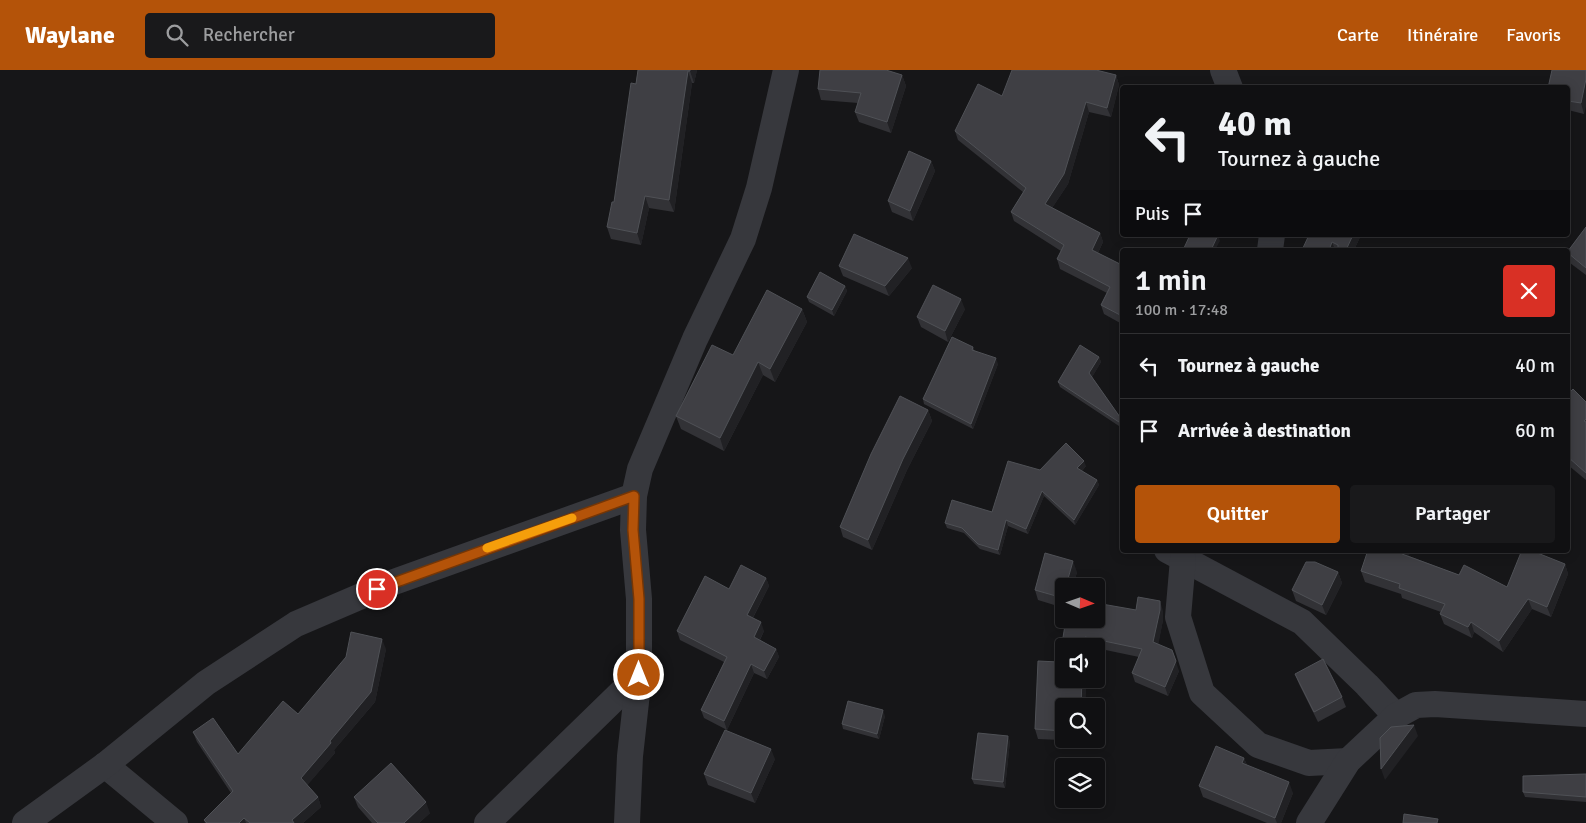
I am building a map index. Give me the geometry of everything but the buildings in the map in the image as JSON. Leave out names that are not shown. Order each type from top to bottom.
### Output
[{"type":"street","points":[[627,823],[630,756],[639,675],[639,599],[633,530],[634,496],[640,469],[695,339],[743,239],[758,188],[786,70]]},
{"type":"street","points":[[1223,70],[1229,85]]},
{"type":"street","points":[[25,823],[105,765],[206,683],[296,624],[394,582],[634,496]]},
{"type":"street","points":[[1175,554],[1302,622],[1396,716]]},
{"type":"street","points":[[1175,554],[1178,617],[1202,693],[1258,745],[1309,764],[1348,762]]},
{"type":"street","points":[[487,823],[639,675]]},
{"type":"street","points":[[1309,823],[1348,762],[1396,716],[1416,706],[1435,704],[1586,714]]},
{"type":"street","points":[[105,765],[175,823]]},
{"type":"slow traffic","points":[[487,548],[572,518]]},
{"type":"route","points":[[377,589],[634,496],[633,530],[639,599],[639,675]]}]
